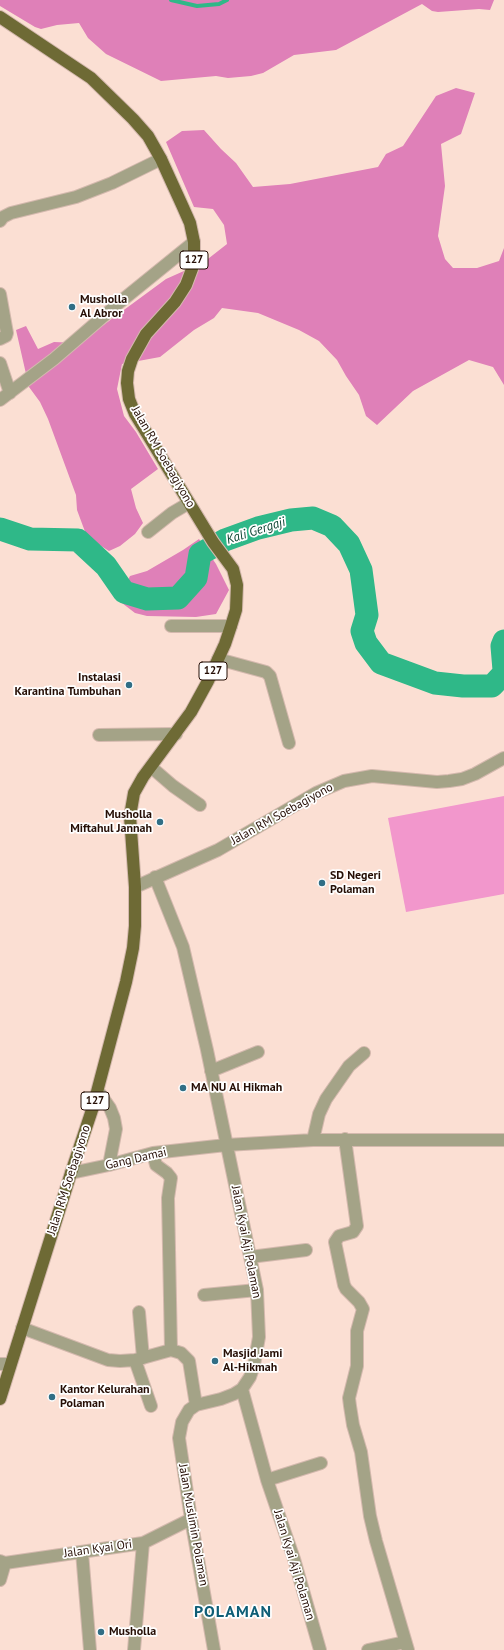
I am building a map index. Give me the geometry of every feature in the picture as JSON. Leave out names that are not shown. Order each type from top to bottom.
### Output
[{"type":"main road","name":"Jalan RM Soebagiyono","points":[[0,18],[91,78],[133,119],[148,136],[161,159],[190,223],[194,242],[194,255],[192,269],[186,285],[175,302],[146,334],[137,348],[128,371],[127,383],[129,398],[135,414],[219,552],[233,569],[237,585],[236,610],[218,659],[191,712],[143,777],[134,793],[130,816],[135,887],[135,926],[133,948],[126,982],[98,1091],[22,1328],[5,1364],[0,1399]]},
{"type":"street","points":[[0,222],[3,217],[11,213],[76,197],[112,183],[161,159]]},
{"type":"street","points":[[0,400],[54,360],[120,302],[194,242]]},
{"type":"street","points":[[0,294],[7,333],[6,336],[0,339]]},
{"type":"street","points":[[0,363],[10,393]]},
{"type":"street","points":[[148,532],[172,513],[189,503]]},
{"type":"street","points":[[171,626],[231,626]]},
{"type":"street","points":[[218,659],[266,672],[270,676],[289,743]]},
{"type":"street","points":[[99,735],[176,734]]},
{"type":"street","name":"Jalan RM Soebagiyono","points":[[135,887],[218,850],[316,792],[344,781],[372,776],[437,782],[455,780],[475,774],[504,758]]},
{"type":"street","points":[[151,767],[173,786],[200,805]]},
{"type":"street","name":"Jalan Kyai Aji Polaman","points":[[156,877],[183,947],[211,1071],[257,1290],[260,1337],[250,1377],[242,1389],[267,1480],[294,1558],[320,1650]]},
{"type":"street","points":[[211,1071],[258,1052]]},
{"type":"street","points":[[313,1140],[319,1114],[326,1099],[349,1066],[364,1053]]},
{"type":"street","points":[[98,1091],[110,1108],[116,1129],[109,1165]]},
{"type":"street","name":"Gang Damai","points":[[71,1173],[109,1165],[153,1153],[226,1145],[313,1140],[504,1140]]},
{"type":"street","points":[[345,1140],[357,1226],[353,1232],[339,1236],[336,1242],[344,1285],[359,1302],[363,1309],[357,1331],[357,1366],[349,1398],[353,1425],[361,1452],[374,1535],[407,1646],[368,1650]]},
{"type":"street","points":[[153,1153],[156,1165],[171,1178],[168,1198],[171,1350]]},
{"type":"street","points":[[250,1257],[306,1250]]},
{"type":"street","points":[[204,1295],[257,1290]]},
{"type":"street","points":[[139,1312],[139,1359],[151,1406]]},
{"type":"street","points":[[22,1328],[108,1360],[120,1361],[139,1359],[171,1350],[181,1353],[189,1361],[196,1405],[221,1399],[242,1389]]},
{"type":"street","name":"Jalan Muslimin Polaman","points":[[196,1405],[184,1416],[179,1438],[191,1519],[214,1650]]},
{"type":"street","points":[[267,1480],[321,1463]]},
{"type":"street","name":"Jalan Kyai Ori","points":[[2,1562],[143,1543],[191,1519]]},
{"type":"street","points":[[134,1650],[143,1543]]},
{"type":"street","points":[[82,1552],[90,1650]]},
{"type":"street","points":[[0,1580],[2,1562]]},
{"type":"shaded area","points":[[0,0],[494,0],[490,10],[479,9],[438,12],[432,11],[422,4],[336,50],[294,55],[263,73],[251,76],[228,78],[216,76],[161,81],[106,54],[88,38],[79,23],[57,25],[41,29],[0,6]]},
{"type":"shaded area","points":[[456,88],[475,93],[461,134],[441,144],[445,186],[438,236],[445,259],[453,268],[477,268],[499,261],[504,248],[504,385],[493,367],[469,360],[413,391],[377,425],[366,416],[359,395],[337,360],[319,341],[299,330],[258,313],[222,308],[214,318],[194,330],[160,357],[122,364],[117,389],[124,416],[136,432],[158,469],[131,489],[136,508],[143,523],[135,534],[120,546],[109,551],[87,537],[77,510],[76,495],[48,419],[40,402],[29,387],[16,330],[26,326],[38,349],[54,342],[79,343],[166,279],[204,262],[227,244],[224,225],[213,209],[194,207],[166,142],[182,131],[204,130],[236,163],[253,187],[290,184],[378,167],[386,154],[403,146],[436,96]]},
{"type":"shaded area","points":[[199,539],[216,564],[229,590],[216,614],[196,617],[147,616],[135,613],[118,600],[130,576],[147,571]]},
{"type":"shaded area","points":[[504,796],[504,894],[406,912],[388,818]]},
{"type":"waterway","points":[[171,0],[197,6],[219,4],[227,0]]},
{"type":"waterway","name":"Kali Gergaji","points":[[0,529],[30,539],[78,540],[106,566],[124,592],[147,599],[178,598],[196,578],[200,554],[225,540],[258,528],[291,520],[313,518],[332,526],[349,544],[361,570],[367,615],[362,631],[366,643],[381,663],[435,683],[463,686],[492,686],[504,673]]},
{"type":"waterway","name":"Kali Gergaji","points":[[504,641],[502,646],[504,670]]},
{"type":"place","name":"Musholla Al Abror","points":[[72,307]]},
{"type":"place","name":"Instalasi Karantina Tumbuhan","points":[[129,685]]},
{"type":"place","name":"Musholla Miftahul Jannah","points":[[160,822]]},
{"type":"place","name":"SD Negeri Polaman","points":[[322,883]]},
{"type":"place","name":"MA NU Al Hikmah","points":[[183,1088]]},
{"type":"place","name":"Masjid Jami Al-Hikmah","points":[[215,1361]]},
{"type":"place","name":"Kantor Kelurahan Polaman","points":[[52,1397]]},
{"type":"place","name":"Musholla","points":[[101,1632]]},
{"type":"district","name":"POLAMAN","points":[[233,1612]]}]
